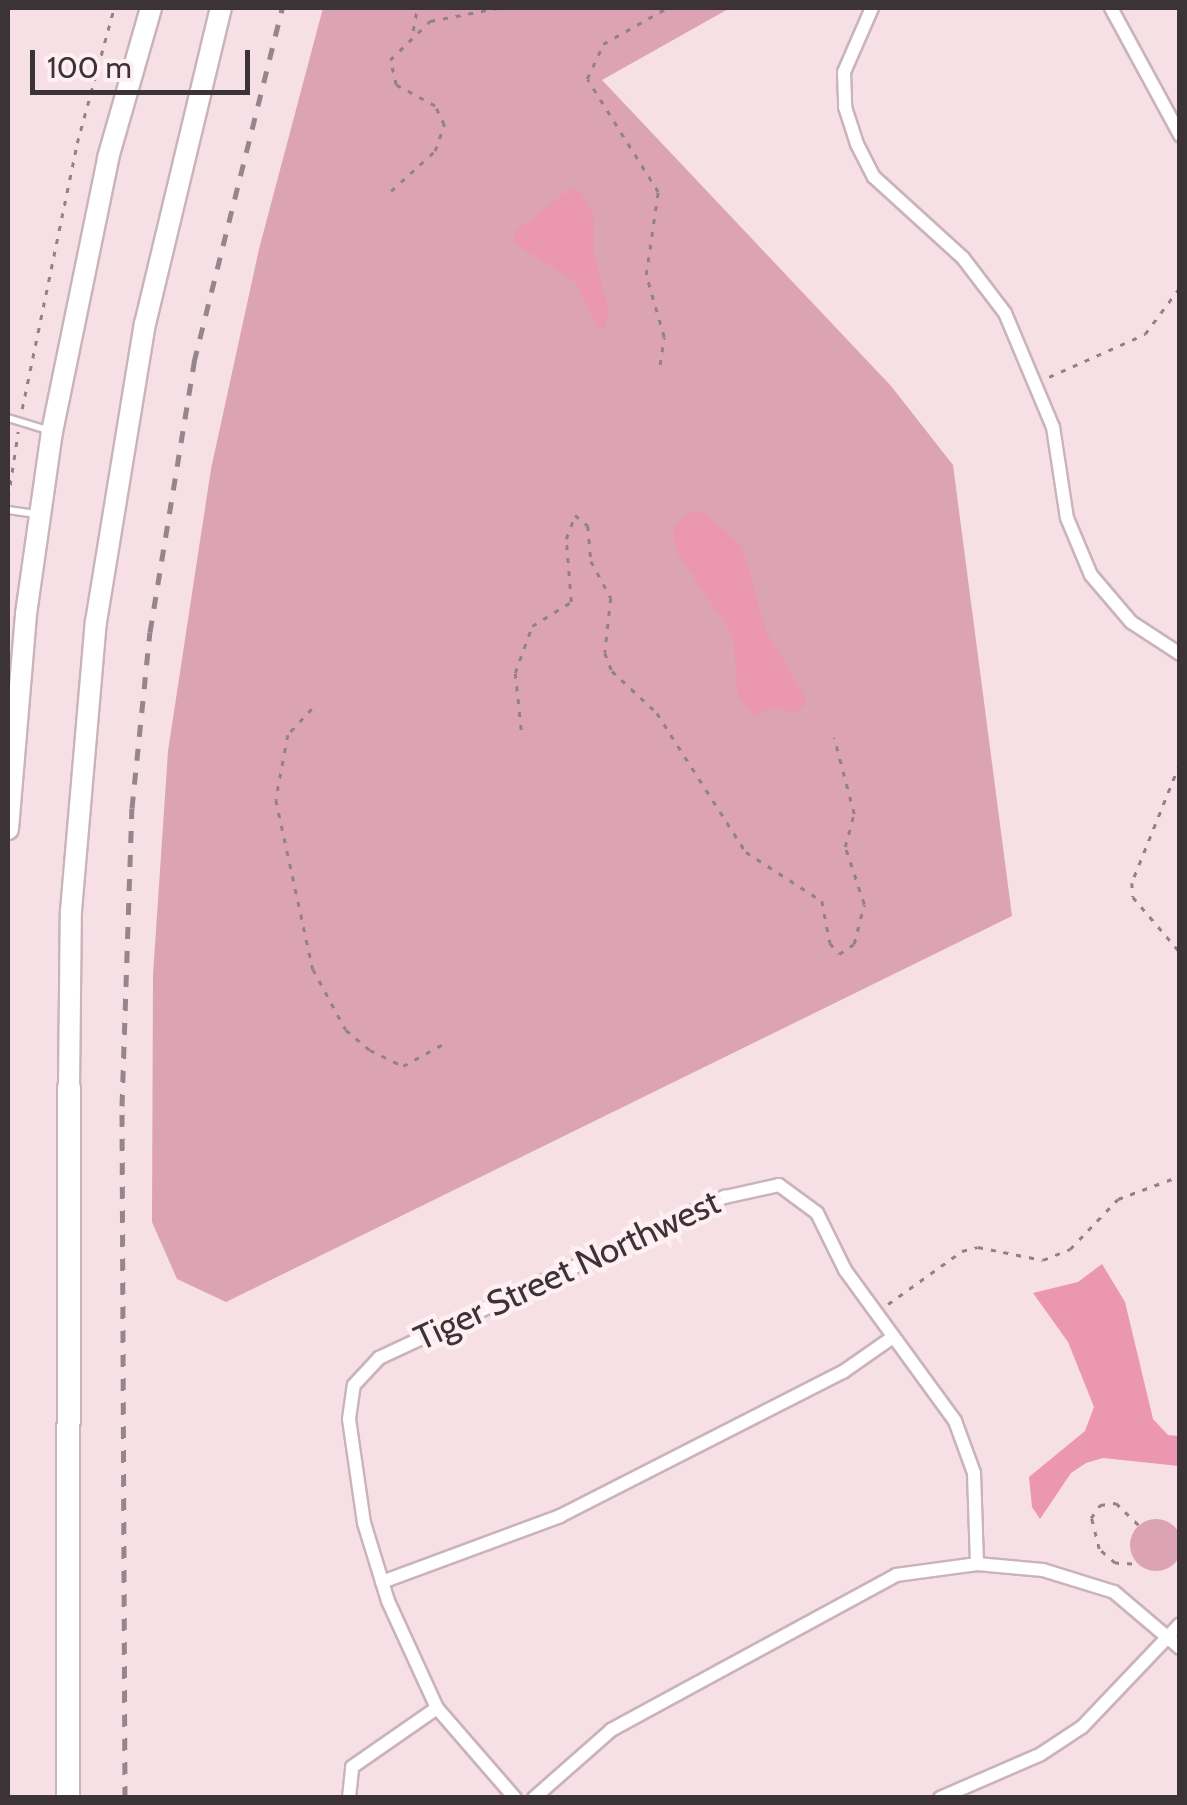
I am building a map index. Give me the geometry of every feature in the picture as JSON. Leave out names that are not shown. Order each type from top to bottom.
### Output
[{"type":"highway","points":[[8,829],[52,432],[108,158],[151,8]]},
{"type":"highway","points":[[68,1798],[72,911],[96,622],[146,324],[221,8]]},
{"type":"street","points":[[872,8],[844,72],[851,127],[874,177],[987,286],[1036,382],[1052,427],[1067,518],[1091,575],[1131,622],[1180,654]]},
{"type":"street","points":[[1111,8],[1180,136]]},
{"type":"street","name":"Tiger Street Northwest","points":[[382,1582],[351,1441],[349,1400],[361,1372],[725,1197],[780,1186],[817,1213],[875,1314]]},
{"type":"street","points":[[875,1314],[966,1446],[974,1472],[977,1564]]},
{"type":"street","points":[[515,1798],[437,1708],[382,1582],[560,1516],[843,1372],[894,1337]]},
{"type":"street","points":[[534,1798],[611,1730],[712,1680],[854,1594],[896,1576],[977,1564],[1042,1570],[1114,1592],[1180,1648]]},
{"type":"street","points":[[940,1798],[1041,1754],[1082,1727],[1180,1624]]},
{"type":"street","points":[[349,1798],[352,1767],[437,1708]]},
{"type":"lane","points":[[8,418],[52,432]]},
{"type":"lane","points":[[8,510],[40,514]]},
{"type":"path","points":[[8,499],[77,143],[114,8]]},
{"type":"path","points":[[391,191],[443,136],[435,106],[396,84],[388,70],[413,33],[418,8]]},
{"type":"path","points":[[413,33],[430,22],[498,8]]},
{"type":"path","points":[[660,365],[664,337],[646,274],[658,192],[587,79],[604,44],[666,8]]},
{"type":"path","points":[[1036,382],[1145,334],[1180,287]]},
{"type":"path","points":[[521,730],[515,673],[532,626],[571,602],[566,539],[575,515],[588,526],[590,561],[612,598],[605,653],[612,671],[657,713],[746,852],[822,901],[830,943],[839,954],[854,944],[864,904],[845,848],[854,814],[834,738]]},
{"type":"path","points":[[312,709],[288,735],[276,800],[313,970],[346,1030],[370,1050],[403,1066],[445,1043]]},
{"type":"path","points":[[1180,764],[1132,883],[1133,897],[1180,952]]},
{"type":"path","points":[[875,1314],[962,1251],[978,1247],[1043,1260],[1070,1249],[1118,1200],[1180,1176]]},
{"type":"path","points":[[1132,1564],[1106,1557],[1091,1528],[1100,1504],[1116,1502],[1144,1530]]},
{"type":"shaded area","points":[[323,8],[730,8],[602,80],[891,386],[953,465],[1012,916],[226,1302],[177,1279],[152,1222],[153,975],[168,751],[211,469],[259,249]]},
{"type":"shaded area","points":[[569,189],[579,191],[594,217],[593,250],[609,312],[605,328],[598,329],[575,282],[514,243],[515,232]]},
{"type":"shaded area","points":[[690,512],[705,513],[742,546],[766,631],[807,701],[797,713],[771,708],[754,716],[738,697],[733,636],[676,551],[673,529]]},
{"type":"shaded area","points":[[1102,1264],[1125,1302],[1153,1419],[1168,1435],[1179,1436],[1179,1466],[1103,1458],[1086,1463],[1071,1473],[1040,1519],[1032,1507],[1029,1477],[1085,1431],[1094,1407],[1068,1342],[1033,1293],[1078,1282]]},
{"type":"shaded area","points":[[1156,1519],[1174,1527],[1182,1545],[1174,1563],[1156,1571],[1138,1563],[1130,1545],[1138,1527]]},
{"type":"railway","points":[[125,1798],[122,1106],[132,808],[150,632],[194,362],[282,8]]}]
